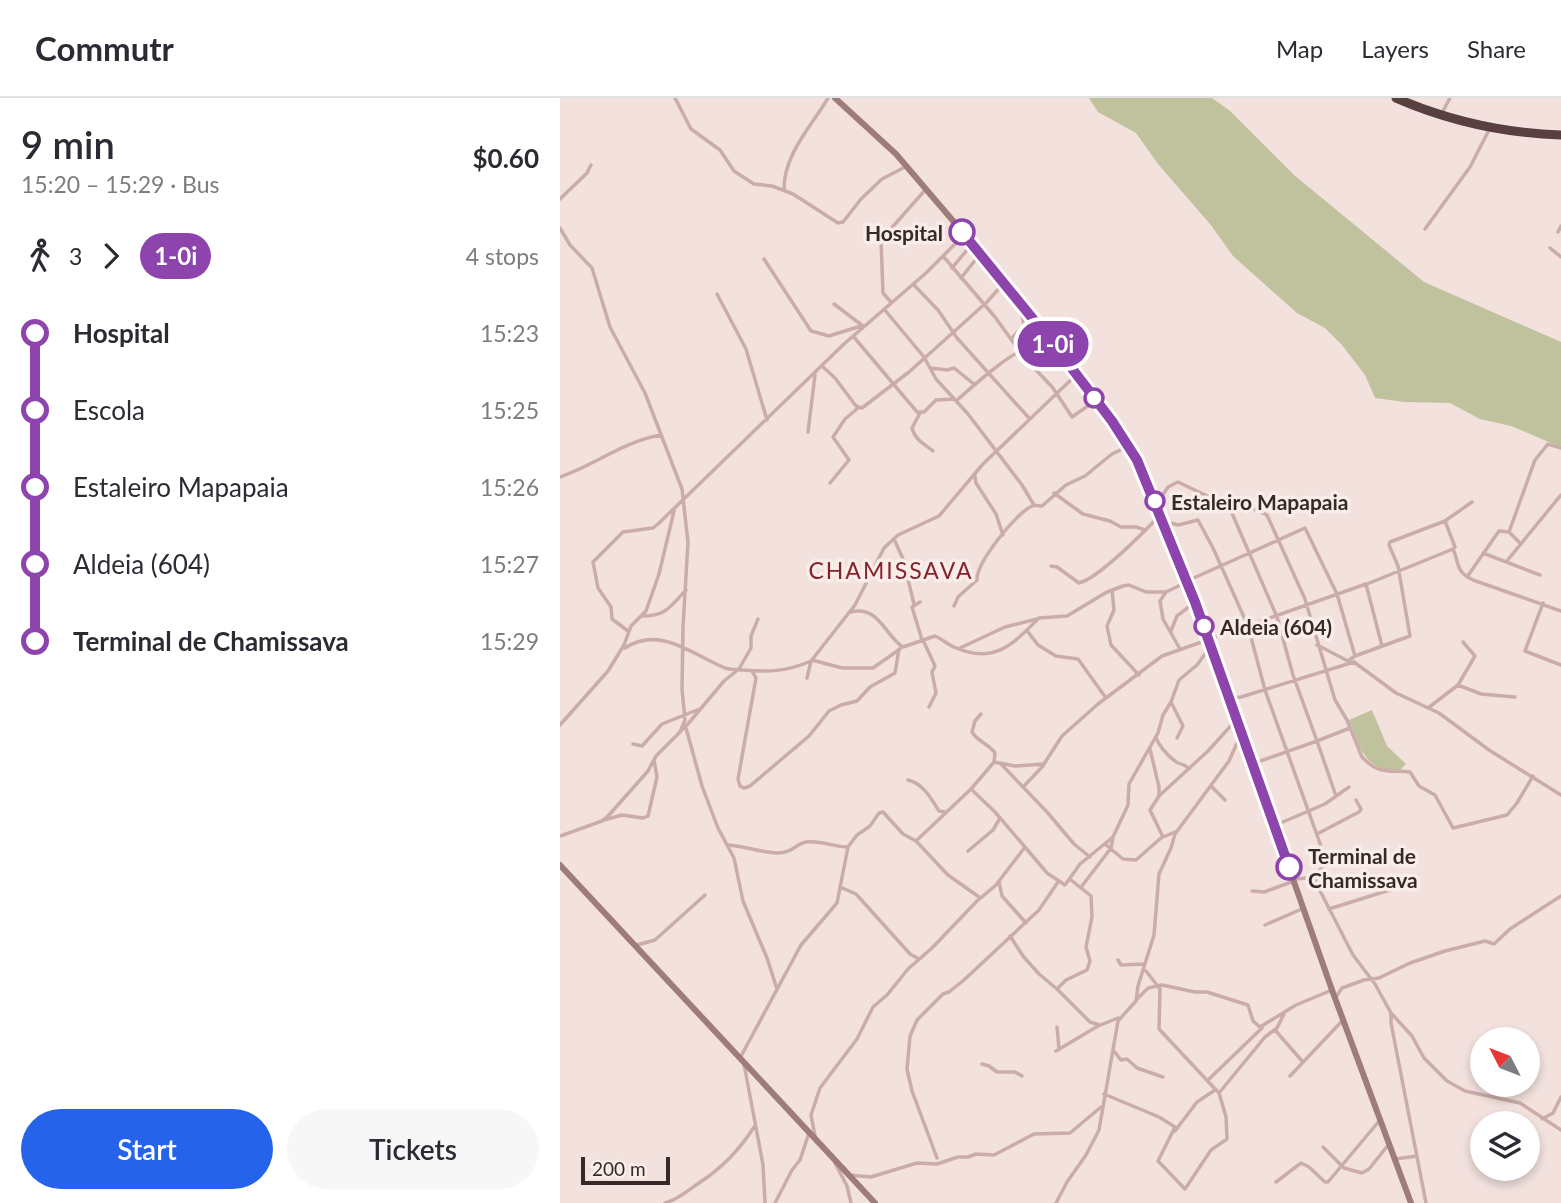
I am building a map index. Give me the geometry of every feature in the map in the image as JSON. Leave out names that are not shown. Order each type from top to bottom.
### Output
[{"type":"highway","points":[[1401,99],[1441,115],[1490,128],[1561,135]]},
{"type":"street","points":[[675,98],[689,127],[720,150],[734,171],[754,184],[784,189],[841,224],[882,179],[907,166]]},
{"type":"street","points":[[784,189],[790,159],[828,98]]},
{"type":"street","points":[[835,98],[907,166],[981,253],[1129,446],[1156,505],[1210,642],[1343,1020],[1411,1203]]},
{"type":"street","points":[[1441,115],[1450,98]]},
{"type":"street","points":[[1425,229],[1470,167],[1490,128]]},
{"type":"street","points":[[560,199],[587,173],[591,164]]},
{"type":"street","points":[[891,302],[883,293],[881,240],[926,189]]},
{"type":"street","points":[[1558,232],[1561,226]]},
{"type":"street","points":[[560,228],[570,245],[592,268],[613,334],[645,393],[682,489],[688,542],[683,648],[685,716],[680,732]]},
{"type":"street","points":[[628,631],[612,619],[611,607],[598,589],[593,562],[623,532],[653,528],[863,326],[913,284],[964,235]]},
{"type":"street","points":[[952,268],[972,244]]},
{"type":"street","points":[[1550,248],[1561,257]]},
{"type":"street","points":[[961,278],[981,253]]},
{"type":"street","points":[[943,256],[1073,417],[1096,400]]},
{"type":"street","points":[[764,259],[811,331],[829,336],[863,326]]},
{"type":"street","points":[[830,483],[849,460],[833,437],[845,419],[894,385],[1004,283]]},
{"type":"street","points":[[913,284],[938,310],[952,332],[988,374],[1029,418]]},
{"type":"street","points":[[717,294],[746,349],[767,420]]},
{"type":"street","points":[[834,304],[863,326]]},
{"type":"street","points":[[1010,339],[1024,325],[1020,304]]},
{"type":"street","points":[[884,309],[924,357],[936,379],[996,452],[1034,505]]},
{"type":"street","points":[[853,336],[920,413]]},
{"type":"street","points":[[933,451],[918,440],[912,428],[920,413],[936,400],[955,400],[1020,352],[1035,348],[1064,359]]},
{"type":"street","points":[[822,366],[859,408]]},
{"type":"street","points":[[931,368],[954,368],[975,385]]},
{"type":"street","points":[[808,432],[815,373]]},
{"type":"street","points":[[807,678],[811,660],[861,596],[881,551],[912,527],[939,516],[1029,418],[1076,375]]},
{"type":"street","points":[[560,477],[632,443],[661,435]]},
{"type":"street","points":[[1509,531],[1537,457],[1548,444],[1561,448]]},
{"type":"street","points":[[954,606],[958,597],[976,580],[979,567],[1016,518],[1034,505],[1042,506],[1054,494],[1085,476],[1112,454],[1129,446]]},
{"type":"street","points":[[975,474],[976,483],[996,514],[1003,535]]},
{"type":"street","points":[[1156,505],[1166,489],[1176,482],[1228,508],[1277,617],[1295,680],[1322,749],[1336,796]]},
{"type":"street","points":[[1054,494],[1083,514],[1110,521],[1121,527],[1145,530]]},
{"type":"street","points":[[1506,562],[1561,495]]},
{"type":"street","points":[[1229,698],[1241,697],[1325,671],[1347,662],[1354,656],[1410,636],[1399,571],[1390,542],[1446,520],[1472,502]]},
{"type":"street","points":[[1228,508],[1243,504],[1266,514],[1307,606],[1337,707],[1363,758],[1386,772],[1410,772],[1419,786],[1435,795],[1453,828],[1507,815],[1534,776]]},
{"type":"street","points":[[562,723],[608,671],[621,650],[628,631],[642,617],[659,574],[677,506]]},
{"type":"street","points":[[1051,566],[1081,583],[1092,578],[1161,518]]},
{"type":"street","points":[[1161,518],[1178,526],[1199,521],[1221,565],[1248,626],[1265,690],[1327,863],[1308,878],[1293,880],[1264,892],[1251,891]]},
{"type":"street","points":[[1446,520],[1455,547],[1453,549],[1458,569],[1467,577],[1561,611]]},
{"type":"street","points":[[958,649],[1005,627],[1040,618],[1067,616],[1126,585],[1146,592],[1166,592],[1221,565],[1307,529],[1337,594],[1354,656]]},
{"type":"street","points":[[1467,577],[1499,531],[1509,531],[1521,544]]},
{"type":"street","points":[[894,539],[903,559],[914,604],[914,617],[935,666],[932,672],[936,693],[929,707]]},
{"type":"street","points":[[1023,787],[1044,764],[1062,736],[1160,657],[1210,642],[1453,549]]},
{"type":"street","points":[[1483,554],[1540,575]]},
{"type":"street","points":[[1366,584],[1382,646]]},
{"type":"street","points":[[642,617],[660,615],[686,590]]},
{"type":"street","points":[[1112,590],[1114,611],[1107,626],[1111,645],[1139,675]]},
{"type":"street","points":[[1166,592],[1160,604],[1163,620],[1180,650]]},
{"type":"street","points":[[914,604],[920,602]]},
{"type":"street","points":[[1171,631],[1177,617],[1195,602]]},
{"type":"street","points":[[1543,603],[1525,651],[1561,665]]},
{"type":"street","points":[[849,613],[860,610],[869,613],[901,648]]},
{"type":"street","points":[[621,650],[638,641],[656,638],[725,668],[776,673],[811,660],[842,668],[873,668],[901,648],[934,636],[958,649],[983,655],[1008,646],[1028,632],[1040,618]]},
{"type":"street","points":[[603,821],[724,681],[739,669],[751,648],[751,636],[758,619]]},
{"type":"street","points":[[1028,632],[1038,645],[1056,656],[1078,659],[1106,698]]},
{"type":"street","points":[[1082,886],[1110,849],[1128,805],[1129,784],[1156,738],[1179,680],[1197,665],[1210,642]]},
{"type":"street","points":[[1428,708],[1458,685],[1475,656],[1463,642]]},
{"type":"street","points":[[1317,645],[1347,662],[1358,664],[1396,693],[1446,718],[1489,750],[1561,795]]},
{"type":"street","points":[[752,671],[756,678],[738,779],[740,786],[744,788],[750,786],[809,736],[830,711],[857,701],[870,687],[894,674],[901,648]]},
{"type":"street","points":[[1458,685],[1481,694],[1516,697]]},
{"type":"street","points":[[1171,702],[1183,726],[1177,738]]},
{"type":"street","points":[[632,744],[642,746],[660,725],[699,709]]},
{"type":"street","points":[[916,841],[971,789],[994,762],[995,753],[972,732],[975,721],[981,714]]},
{"type":"street","points":[[560,716],[562,723]]},
{"type":"street","points":[[1163,837],[1150,810],[1159,796],[1236,720]]},
{"type":"street","points":[[686,726],[702,786],[718,828],[737,866],[743,901],[777,989]]},
{"type":"street","points":[[1252,764],[1350,728]]},
{"type":"street","points":[[1136,1001],[1154,935],[1159,874],[1175,832],[1231,758],[1233,747],[1241,734]]},
{"type":"street","points":[[1156,738],[1175,762],[1184,763],[1189,769]]},
{"type":"street","points":[[1150,747],[1159,796]]},
{"type":"street","points":[[560,836],[622,816],[648,816],[657,777],[654,760]]},
{"type":"street","points":[[994,762],[1023,766],[1044,764]]},
{"type":"street","points":[[1000,762],[1074,844],[1090,857]]},
{"type":"street","points":[[908,780],[919,784],[939,811],[947,812]]},
{"type":"street","points":[[1211,786],[1225,800]]},
{"type":"street","points":[[1274,826],[1309,811],[1349,787]]},
{"type":"street","points":[[971,789],[1047,873],[1065,885],[1080,864],[1113,837]]},
{"type":"street","points":[[1317,834],[1359,812],[1361,809],[1356,800]]},
{"type":"street","points":[[765,1203],[765,1180],[742,1060],[801,945],[834,908],[848,847],[857,835],[870,826],[879,813],[883,812],[903,834],[916,841],[948,875],[975,897],[982,896]]},
{"type":"street","points":[[968,850],[998,825],[1000,818]]},
{"type":"street","points":[[1105,844],[1123,859],[1136,860],[1163,837],[1175,832]]},
{"type":"street","points":[[728,845],[779,854],[794,850],[806,842],[825,842],[836,847],[848,847]]},
{"type":"street","points":[[775,1203],[812,1136],[811,1115],[820,1087],[857,1038],[871,1009],[887,995],[908,969],[999,882],[1025,847]]},
{"type":"street","points":[[560,865],[875,1203]]},
{"type":"street","points":[[1315,881],[1317,873]]},
{"type":"street","points":[[1308,878],[1315,881],[1353,955],[1391,1013],[1412,1037],[1421,1055],[1447,1081],[1465,1091],[1520,1103],[1561,1130]]},
{"type":"street","points":[[1057,989],[1066,980],[1087,970],[1090,961],[1086,947],[1091,896],[1082,886],[1071,880]]},
{"type":"street","points":[[1329,909],[1396,888],[1409,881]]},
{"type":"street","points":[[999,882],[1002,896],[1026,923]]},
{"type":"street","points":[[937,1157],[912,1091],[907,1069],[910,1036],[917,1020],[1026,923],[1043,906],[1058,882]]},
{"type":"street","points":[[840,887],[856,894],[910,954],[919,960]]},
{"type":"street","points":[[635,946],[655,940],[705,895]]},
{"type":"street","points":[[1208,1080],[1264,1026],[1331,986],[1342,988],[1455,948],[1485,941],[1494,944],[1510,929],[1561,896]]},
{"type":"street","points":[[1265,925],[1304,908]]},
{"type":"street","points":[[1010,936],[1028,963],[1090,1022],[1100,1025]]},
{"type":"street","points":[[1118,960],[1121,965],[1145,966]]},
{"type":"street","points":[[1145,966],[1160,993],[1159,1029],[1218,1092],[1226,1117],[1227,1139],[1211,1150],[1185,1189],[1158,1161],[1175,1131],[1197,1102],[1214,1090],[1218,1092]]},
{"type":"street","points":[[1058,1027],[1057,1050],[1100,1025],[1120,1017],[1142,992],[1156,985],[1207,992],[1247,1004],[1257,1025],[1264,1026]]},
{"type":"street","points":[[1336,997],[1342,988]]},
{"type":"street","points":[[1218,1092],[1275,1030],[1285,1012]]},
{"type":"street","points":[[1391,1013],[1426,1203]]},
{"type":"street","points":[[1056,1203],[1099,1130],[1101,1107],[1120,1017]]},
{"type":"street","points":[[1290,1076],[1343,1020]]},
{"type":"street","points":[[1275,1030],[1302,1061]]},
{"type":"street","points":[[1114,1051],[1121,1060],[1127,1059],[1137,1068],[1163,1077]]},
{"type":"street","points":[[982,1064],[997,1072],[1015,1072],[1022,1076]]},
{"type":"street","points":[[1104,1093],[1159,1117],[1175,1127],[1175,1131]]},
{"type":"street","points":[[1542,1119],[1553,1113],[1561,1097]]},
{"type":"street","points":[[849,1174],[871,1177],[917,1163],[937,1164],[976,1154],[994,1155],[1034,1134],[1070,1133],[1101,1107]]},
{"type":"street","points":[[1276,1182],[1301,1163],[1328,1182],[1380,1120]]},
{"type":"street","points":[[811,1124],[812,1136]]},
{"type":"street","points":[[665,1203],[686,1194],[718,1171],[746,1140],[755,1125]]},
{"type":"street","points":[[1323,1147],[1342,1166],[1359,1172],[1366,1171],[1389,1144]]},
{"type":"street","points":[[1395,1159],[1417,1156]]},
{"type":"street","points":[[833,1158],[847,1186],[851,1203]]},
{"type":"green space","points":[[1089,98],[1212,98],[1230,111],[1294,175],[1424,282],[1561,342],[1561,447],[1511,426],[1480,419],[1450,403],[1375,398],[1365,375],[1342,345],[1325,328],[1297,313],[1233,256],[1136,133],[1098,112]]},
{"type":"green space","points":[[1372,710],[1387,746],[1406,764],[1398,772],[1386,770],[1370,761],[1357,740],[1349,720]]},
{"type":"bus line","name":"1-0i","points":[[962,232],[1051,341],[1120,432],[1137,460],[1195,602],[1289,867]]},
{"type":"place","name":"Hospital","points":[[962,232]]},
{"type":"place","name":"Estaleiro Mapapaia","points":[[1155,501]]},
{"type":"place","name":"Aldeia (604)","points":[[1204,626]]},
{"type":"place","name":"Terminal de Chamissava","points":[[1289,867]]},
{"type":"district","name":"CHAMISSAVA","points":[[891,570]]}]
